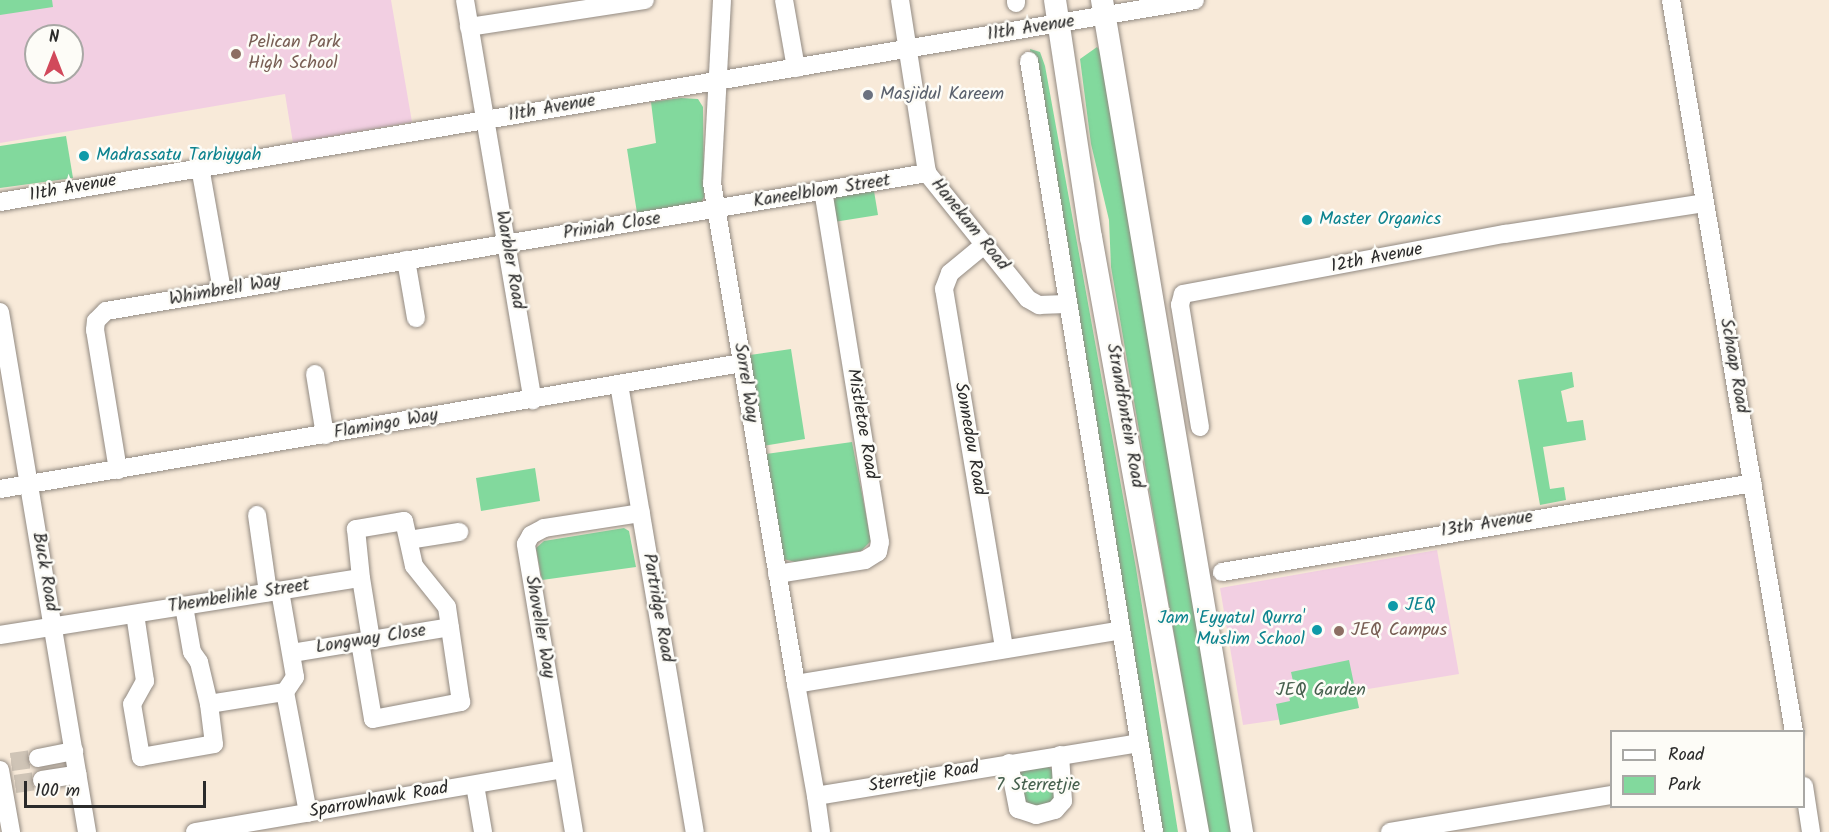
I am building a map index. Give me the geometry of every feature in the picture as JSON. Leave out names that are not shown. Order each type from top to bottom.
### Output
[{"type":"main road","name":"Strandfontein Road","points":[[1055,0],[1094,249],[1198,832]]},
{"type":"main road","points":[[1103,8],[1242,832]]},
{"type":"street","name":"Warbler Road","points":[[465,0],[533,400]]},
{"type":"street","points":[[469,27],[645,0]]},
{"type":"street","name":"Sorrel Way","points":[[722,0],[711,165],[777,574],[816,796]]},
{"type":"street","points":[[784,0],[796,68]]},
{"type":"street","name":"Hanekam Road","points":[[900,0],[927,173],[1028,299],[1039,305],[1066,304]]},
{"type":"street","name":"11th Avenue","points":[[0,202],[1058,25],[1103,8],[1195,0]]},
{"type":"street","name":"Schaap Road","points":[[1671,0],[1794,730]]},
{"type":"street","points":[[1029,61],[1066,304],[1154,832]]},
{"type":"street","points":[[200,167],[222,291]]},
{"type":"street","name":"Kaneelblom Street","points":[[717,209],[927,173]]},
{"type":"street","name":"Mistletoe Road","points":[[777,574],[865,560],[878,552],[880,542],[823,192]]},
{"type":"street","name":"12th Avenue","points":[[1200,428],[1180,305],[1183,294],[1505,234],[1705,203]]},
{"type":"street","name":"Priniah Close","points":[[506,244],[717,209]]},
{"type":"street","name":"Whimbrell Way","points":[[118,470],[96,321],[106,311],[506,244]]},
{"type":"street","name":"Sonnedou Road","points":[[984,245],[950,273],[944,289],[1004,649]]},
{"type":"street","points":[[406,260],[416,318]]},
{"type":"street","name":"Buck Road","points":[[0,312],[87,832]]},
{"type":"street","name":"Flamingo Way","points":[[0,489],[742,363]]},
{"type":"street","points":[[315,374],[325,435]]},
{"type":"street","name":"Partridge Road","points":[[619,384],[695,832]]},
{"type":"street","name":"13th Avenue","points":[[1222,572],[1753,483]]},
{"type":"street","name":"Shoveller Way","points":[[574,832],[526,544],[531,535],[544,528],[641,513]]},
{"type":"street","points":[[256,515],[274,592],[292,653],[295,676],[285,692],[308,813]]},
{"type":"street","points":[[404,521],[409,540],[414,566],[444,603],[450,627],[460,704],[373,719],[356,529],[404,521]]},
{"type":"street","points":[[409,540],[459,532]]},
{"type":"street","name":"Thembelihle Street","points":[[0,635],[361,578]]},
{"type":"street","points":[[135,614],[145,681],[133,701],[141,757],[214,744],[209,704],[200,662],[192,652],[184,606]]},
{"type":"street","name":"Longway Close","points":[[292,653],[450,627]]},
{"type":"street","points":[[796,684],[1121,630]]},
{"type":"street","points":[[209,704],[285,692]]},
{"type":"street","name":"Sterretjie Road","points":[[816,796],[1139,743]]},
{"type":"street","points":[[38,758],[74,751]]},
{"type":"street","points":[[1009,763],[1018,809],[1036,815],[1055,810],[1063,801],[1060,755]]},
{"type":"street","name":"Sparrowhawk Road","points":[[195,832],[563,769]]},
{"type":"street","points":[[6,774],[10,832]]},
{"type":"street","points":[[42,780],[78,774]]},
{"type":"street","points":[[475,785],[483,832]]},
{"type":"street","points":[[1390,832],[1610,795]]},
{"type":"street","points":[[816,796],[821,832]]},
{"type":"street","points":[[1805,798],[1811,832]]},
{"type":"shaded area","name":"Pelican Park High School","points":[[0,0],[391,0],[412,122],[293,143],[285,94],[0,143]]},
{"type":"shaded area","name":"JEQ Campus","points":[[1437,550],[1459,674],[1356,691],[1359,708],[1243,725],[1220,588]]},
{"type":"green space","points":[[0,0],[52,0],[53,7],[0,15]]},
{"type":"green space","points":[[1097,47],[1101,53],[1233,832],[1208,832],[1111,267],[1109,220],[1091,144],[1080,59]]},
{"type":"green space","points":[[1030,49],[1040,52],[1045,66],[1136,568],[1178,832],[1163,832],[1064,228]]},
{"type":"green space","points":[[681,98],[698,99],[703,107],[704,197],[700,205],[637,213],[627,149],[656,143],[651,102]]},
{"type":"green space","points":[[66,136],[73,178],[0,188],[0,146]]},
{"type":"green space","points":[[874,191],[878,215],[834,222],[832,202],[837,197]]},
{"type":"green space","points":[[791,349],[805,439],[763,446],[750,355]]},
{"type":"green space","points":[[1572,372],[1574,387],[1561,391],[1567,422],[1583,420],[1586,440],[1543,447],[1550,489],[1564,487],[1566,500],[1540,505],[1518,380]]},
{"type":"green space","points":[[852,442],[871,541],[861,551],[796,562],[783,559],[766,454]]},
{"type":"green space","points":[[535,468],[540,501],[481,511],[476,478]]},
{"type":"green space","points":[[624,528],[629,531],[636,567],[542,580],[536,548],[544,541]]},
{"type":"green space","name":"JEQ Garden","points":[[1349,660],[1359,708],[1280,725],[1276,704],[1290,701],[1287,687],[1294,686],[1291,672]]},
{"type":"green space","name":"7 Sterretjie","points":[[1046,765],[1055,772],[1055,804],[1037,809],[1022,803],[1016,777],[1023,769]]},
{"type":"tunnel","points":[[11,762],[38,758]]},
{"type":"tunnel","points":[[15,784],[42,780]]},
{"type":"place","name":"Pelican Park High School","points":[[236,54]]},
{"type":"place","name":"Masjidul Kareem","points":[[868,95]]},
{"type":"place","name":"Madrassatu Tarbiyyah","points":[[84,156]]},
{"type":"place","name":"Master Organics","points":[[1307,220]]},
{"type":"place","name":"JEQ","points":[[1393,606]]},
{"type":"place","name":"Jam 'Eyyatul Qurra' Muslim School","points":[[1317,630]]},
{"type":"place","name":"JEQ Campus","points":[[1339,631]]}]
